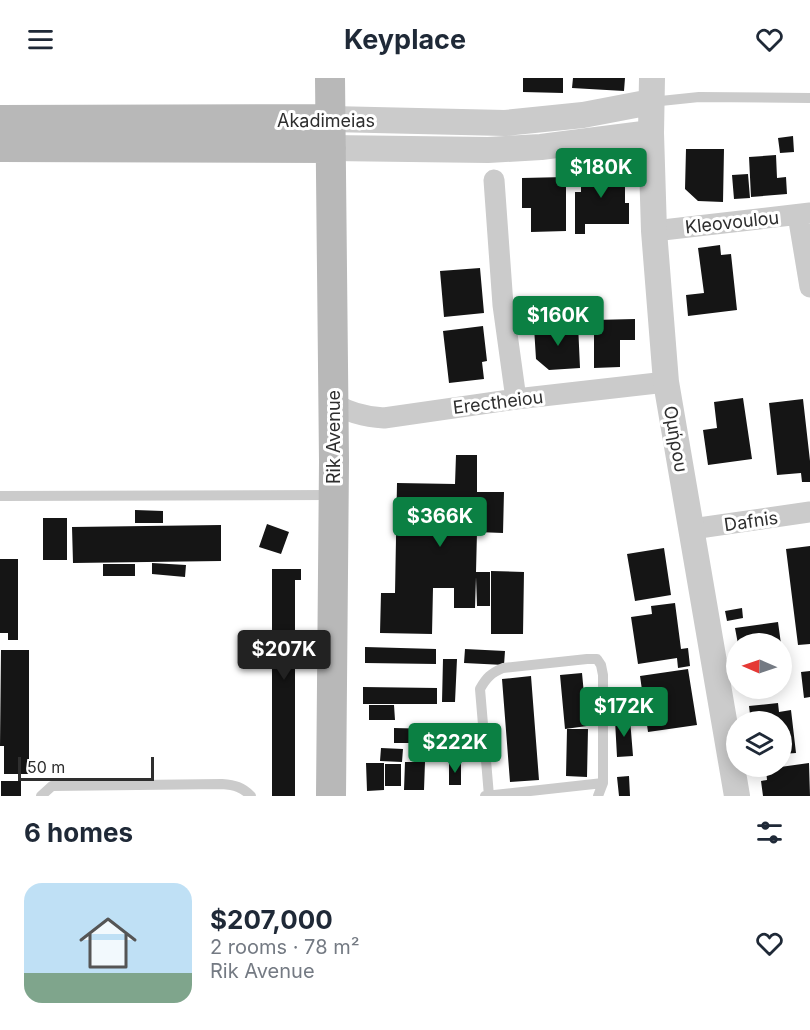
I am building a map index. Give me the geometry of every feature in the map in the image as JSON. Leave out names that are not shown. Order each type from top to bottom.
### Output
[{"type":"main road","name":"Rik Avenue","points":[[330,78],[334,403],[331,796]]},
{"type":"main road","name":"Akadimeias","points":[[0,120],[331,134]]},
{"type":"main road","name":"Akadimeias","points":[[0,147],[331,134]]},
{"type":"street","name":"Akadimeias","points":[[331,134],[505,123],[583,115],[651,90]]},
{"type":"street","name":"Ομήρου","points":[[651,90],[654,231],[666,382],[736,796]]},
{"type":"street","name":"Akadimeias","points":[[331,134],[488,150],[542,147],[651,133]]},
{"type":"street","points":[[494,180],[503,304],[516,399]]},
{"type":"street","name":"Kleovoulou","points":[[654,231],[804,214]]},
{"type":"street","points":[[804,214],[810,287]]},
{"type":"street","name":"Erectheiou","points":[[334,403],[368,417],[384,418],[516,399],[666,382]]},
{"type":"street","name":"Dafnis","points":[[692,529],[810,512]]},
{"type":"lane","points":[[651,90],[699,98],[810,98]]},
{"type":"lane","points":[[0,495],[333,495]]},
{"type":"lane","points":[[598,796],[603,783],[603,675],[597,659],[513,667],[493,672],[485,680],[480,689],[488,796],[603,783]]},
{"type":"lane","points":[[41,796],[52,786],[222,784],[244,789],[251,796]]},
{"type":"building","points":[[523,78],[563,78],[563,93],[523,92]]},
{"type":"building","points":[[573,78],[625,78],[624,91],[572,88]]},
{"type":"building","points":[[793,136],[794,152],[780,153],[778,138]]},
{"type":"building","points":[[686,149],[724,149],[723,202],[698,201],[685,189]]},
{"type":"building","points":[[776,155],[777,178],[786,177],[787,194],[751,197],[749,157]]},
{"type":"building","points":[[581,169],[625,169],[625,203],[629,203],[629,224],[585,224],[585,234],[575,234],[575,192],[581,192]]},
{"type":"building","points":[[748,174],[750,198],[734,199],[732,175]]},
{"type":"building","points":[[566,177],[566,231],[531,232],[531,208],[522,208],[522,178]]},
{"type":"building","points":[[720,245],[721,255],[731,254],[737,310],[688,316],[686,295],[704,293],[698,248]]},
{"type":"building","points":[[480,268],[484,313],[444,317],[440,271]]},
{"type":"building","points":[[635,319],[635,340],[620,340],[620,367],[594,368],[594,320]]},
{"type":"building","points":[[578,324],[580,368],[549,370],[536,359],[534,327]]},
{"type":"building","points":[[483,326],[487,361],[482,362],[484,379],[449,383],[443,331]]},
{"type":"building","points":[[743,398],[752,459],[708,465],[703,430],[717,428],[714,402]]},
{"type":"building","points":[[803,399],[810,482],[802,482],[801,473],[777,475],[769,403]]},
{"type":"building","points":[[456,455],[477,455],[477,492],[504,492],[503,533],[477,532],[476,572],[490,572],[490,606],[477,606],[476,577],[475,608],[454,608],[454,588],[433,588],[432,634],[380,633],[381,593],[395,593],[397,483],[455,484]]},
{"type":"building","points":[[135,510],[163,511],[163,523],[135,523]]},
{"type":"building","points":[[43,518],[67,518],[67,560],[43,560]]},
{"type":"building","points":[[267,524],[289,532],[281,554],[259,547]]},
{"type":"building","points":[[221,525],[221,561],[73,563],[72,527]]},
{"type":"building","points":[[810,546],[810,644],[798,645],[786,549]]},
{"type":"building","points":[[664,548],[671,595],[635,601],[627,554]]},
{"type":"building","points":[[0,559],[18,559],[18,640],[8,640],[8,633],[0,633]]},
{"type":"building","points":[[152,563],[186,565],[185,577],[152,574]]},
{"type":"building","points":[[103,564],[135,564],[135,576],[103,576]]},
{"type":"building","points":[[272,569],[301,569],[301,580],[295,580],[295,796],[272,796]]},
{"type":"building","points":[[491,571],[524,572],[523,634],[491,634]]},
{"type":"building","points":[[675,603],[681,649],[688,648],[690,666],[678,668],[677,658],[638,664],[631,617],[652,614],[651,606]]},
{"type":"building","points":[[742,608],[743,618],[727,621],[725,611]]},
{"type":"building","points":[[778,622],[780,633],[736,633],[735,628]]},
{"type":"building","points":[[365,647],[436,649],[436,664],[365,663]]},
{"type":"building","points":[[465,649],[505,651],[504,665],[464,663]]},
{"type":"building","points":[[1,650],[29,650],[29,774],[4,774],[4,746],[0,746]]},
{"type":"building","points":[[443,659],[457,659],[455,702],[442,702]]},
{"type":"building","points":[[688,669],[697,725],[648,732],[640,676]]},
{"type":"building","points":[[810,671],[810,697],[804,698],[801,672]]},
{"type":"building","points":[[582,673],[587,726],[565,729],[560,675]]},
{"type":"building","points":[[531,676],[539,780],[510,782],[502,679]]},
{"type":"building","points":[[363,687],[437,688],[437,704],[363,704]]},
{"type":"building","points":[[778,703],[779,711],[750,711],[749,706]]},
{"type":"building","points":[[369,705],[394,705],[395,720],[369,720]]},
{"type":"building","points":[[630,719],[633,756],[617,757],[615,720]]},
{"type":"building","points":[[792,719],[796,753],[792,753]]},
{"type":"building","points":[[394,728],[435,729],[435,743],[394,743]]},
{"type":"building","points":[[567,729],[588,729],[587,777],[566,776]]},
{"type":"building","points":[[381,748],[403,749],[402,762],[380,761]]},
{"type":"building","points":[[405,762],[425,762],[424,790],[404,790]]},
{"type":"building","points":[[449,762],[461,762],[461,785],[449,785]]},
{"type":"building","points":[[366,763],[384,763],[384,790],[367,791]]},
{"type":"building","points":[[809,763],[810,796],[763,796],[761,781],[767,780],[767,777],[792,777],[792,765]]},
{"type":"building","points":[[385,764],[401,764],[401,786],[385,786]]},
{"type":"building","points":[[629,776],[630,796],[619,796],[617,777]]},
{"type":"building","points":[[1,781],[21,781],[21,796],[1,796]]}]
